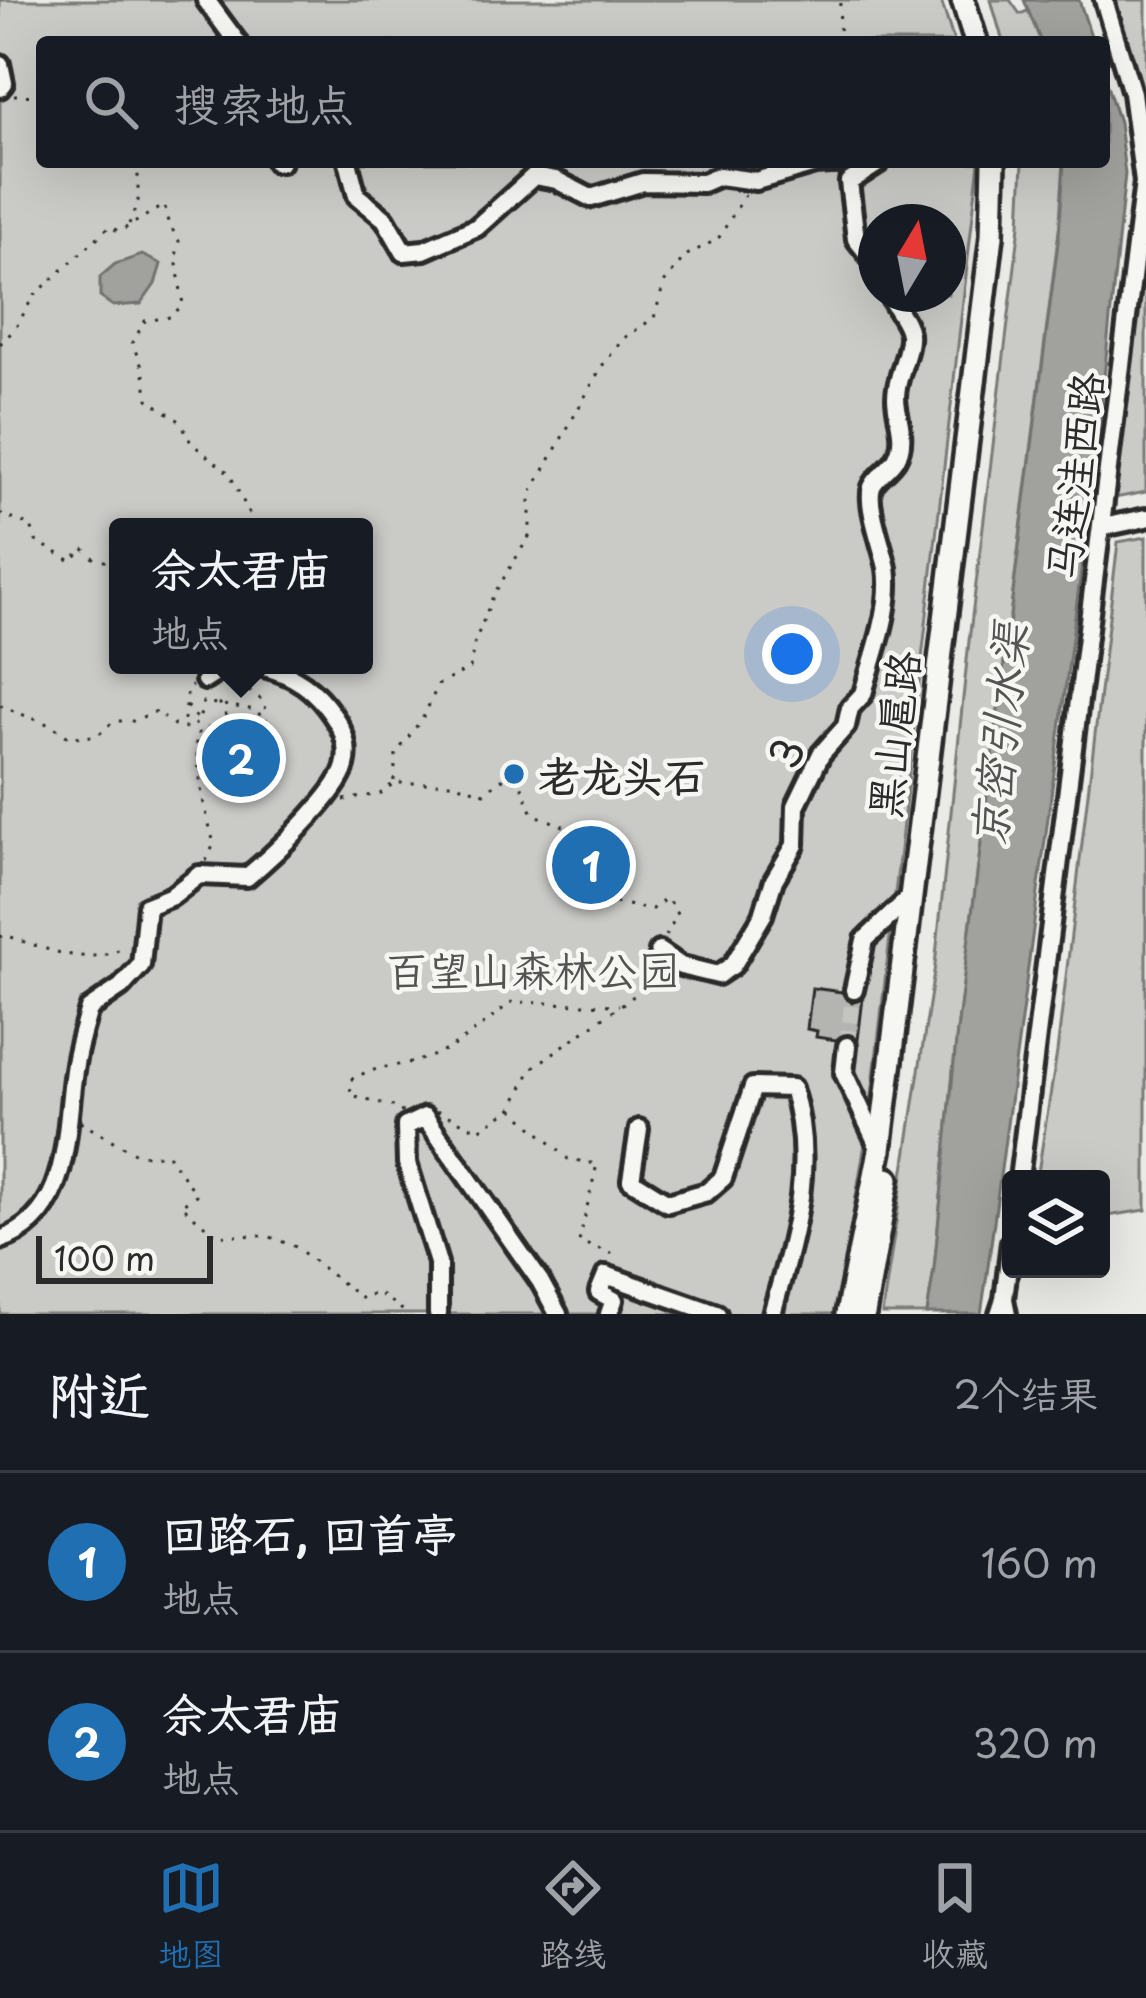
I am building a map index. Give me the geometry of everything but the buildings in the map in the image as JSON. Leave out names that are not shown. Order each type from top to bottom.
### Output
[{"type":"main road","points":[[962,0],[974,36]]},
{"type":"main road","points":[[976,0],[987,36]]},
{"type":"main road","name":"黑山扈路","points":[[847,1314],[880,1150],[992,236],[994,168]]},
{"type":"main road","name":"黑山扈路","points":[[864,1314],[900,1102],[1006,235],[1008,168]]},
{"type":"street","points":[[206,0],[233,36]]},
{"type":"street","name":"马连洼西路","points":[[1020,1170],[1144,182],[1132,93],[1104,0]]},
{"type":"street","points":[[0,64],[4,83],[0,93]]},
{"type":"street","points":[[350,168],[357,196],[385,219],[404,252],[424,250],[477,227],[534,176],[556,180],[591,198],[644,182],[703,183],[719,176],[752,181],[800,168]]},
{"type":"street","points":[[858,242],[849,182],[871,168]]},
{"type":"street","name":"3","points":[[659,951],[681,966],[718,975],[733,965],[763,915],[775,880],[795,845],[796,806],[821,754],[845,726],[850,708],[863,694],[888,583],[880,527],[871,508],[872,487],[897,457],[903,420],[896,400],[910,342],[907,323],[897,312]]},
{"type":"street","points":[[1103,527],[1146,518]]},
{"type":"street","points":[[205,680],[214,674]]},
{"type":"street","points":[[0,1240],[18,1234],[44,1214],[64,1156],[74,1065],[89,1009],[121,987],[141,965],[147,906],[172,896],[199,875],[247,878],[284,846],[344,772],[343,730],[307,685],[286,674]]},
{"type":"street","points":[[854,989],[865,940],[911,896]]},
{"type":"street","points":[[847,1046],[844,1073],[880,1150]]},
{"type":"street","points":[[638,1129],[632,1180],[668,1202],[707,1192],[723,1178],[752,1087],[792,1088],[804,1196],[772,1314]]},
{"type":"street","points":[[438,1314],[438,1263],[407,1163],[406,1126],[424,1117],[541,1281],[558,1314]]},
{"type":"street","points":[[609,1314],[614,1300],[599,1292],[606,1274],[717,1314]]},
{"type":"street","points":[[1003,1309],[1007,1278]]},
{"type":"path","points":[[839,36],[840,0]]},
{"type":"path","points":[[0,93],[36,96]]},
{"type":"path","points":[[128,226],[138,201],[138,168]]},
{"type":"path","points":[[394,783],[396,754],[424,716],[438,685],[470,668],[494,593],[530,535],[530,495],[602,365],[624,338],[654,318],[664,284],[686,256],[718,238],[752,181]]},
{"type":"path","points":[[0,344],[15,329],[33,297],[110,226],[119,232],[164,205],[179,241],[176,257],[184,305],[170,317],[145,321],[132,343],[148,399],[181,422],[191,442],[229,473],[252,518]]},
{"type":"path","points":[[0,514],[31,526],[36,542],[52,553],[71,561],[83,548],[97,560],[109,560]]},
{"type":"path","points":[[184,720],[187,688],[205,680],[251,692],[265,702],[267,734]]},
{"type":"path","points":[[0,705],[55,726],[68,737],[97,736],[114,721],[133,721],[157,711],[173,725],[190,729],[199,721],[203,702],[256,710],[265,721]]},
{"type":"path","points":[[199,875],[214,844],[195,735],[227,718],[219,702]]},
{"type":"path","points":[[188,706],[199,721]]},
{"type":"path","points":[[314,809],[362,794],[380,794],[394,783],[451,783],[485,793],[500,779],[520,782],[533,814],[566,827],[615,903],[652,909],[667,898],[677,914],[653,963],[652,983],[532,1068],[512,1108],[479,1130],[439,1110],[424,1117]]},
{"type":"path","points":[[0,937],[76,958],[112,954],[144,936]]},
{"type":"path","points":[[406,1126],[400,1108],[351,1095],[350,1080],[378,1065],[421,1060],[466,1041],[512,1002],[621,1005]]},
{"type":"path","points":[[512,1108],[568,1159],[597,1164],[579,1242],[611,1253],[606,1274]]},
{"type":"path","points":[[71,1118],[136,1154],[169,1156],[196,1195],[181,1205],[216,1235],[268,1236],[296,1247],[362,1299],[377,1292],[408,1314]]},
{"type":"green space","name":"百望山森林公园","points":[[0,0],[941,0],[952,36],[36,36],[36,168],[978,168],[966,275],[966,204],[858,204],[858,312],[962,312],[869,1120],[836,1314],[0,1314]]},
{"type":"green space","points":[[991,0],[1010,0],[1020,14],[1030,10],[1039,36],[1001,36]]},
{"type":"green space","points":[[1113,0],[1146,0],[1146,118],[1143,95]]},
{"type":"green space","points":[[1023,168],[1064,168],[957,1031],[927,1314],[882,1314],[935,965]]},
{"type":"green space","points":[[1146,250],[1146,492],[1115,498]]},
{"type":"green space","points":[[1146,537],[1146,1210],[1110,1216],[1110,1170],[1038,1170],[1057,1052],[1118,542]]},
{"type":"water","points":[[1024,0],[1079,0],[1091,36],[1039,36]]},
{"type":"water","name":"京密引水渠","points":[[1110,95],[1119,122],[1125,174],[1094,474],[981,1314],[927,1314],[957,1031],[1059,235],[1064,168],[1110,168]]},
{"type":"water","points":[[142,255],[161,264],[141,304],[113,306],[100,297],[100,277],[115,264]]},
{"type":"tunnel","points":[[847,1046],[854,990]]},
{"type":"place","name":"佘太君庙","points":[[241,758]]},
{"type":"place","name":"老龙头石","points":[[514,774]]},
{"type":"place","name":"回路石, 回首亭","points":[[591,865]]}]
